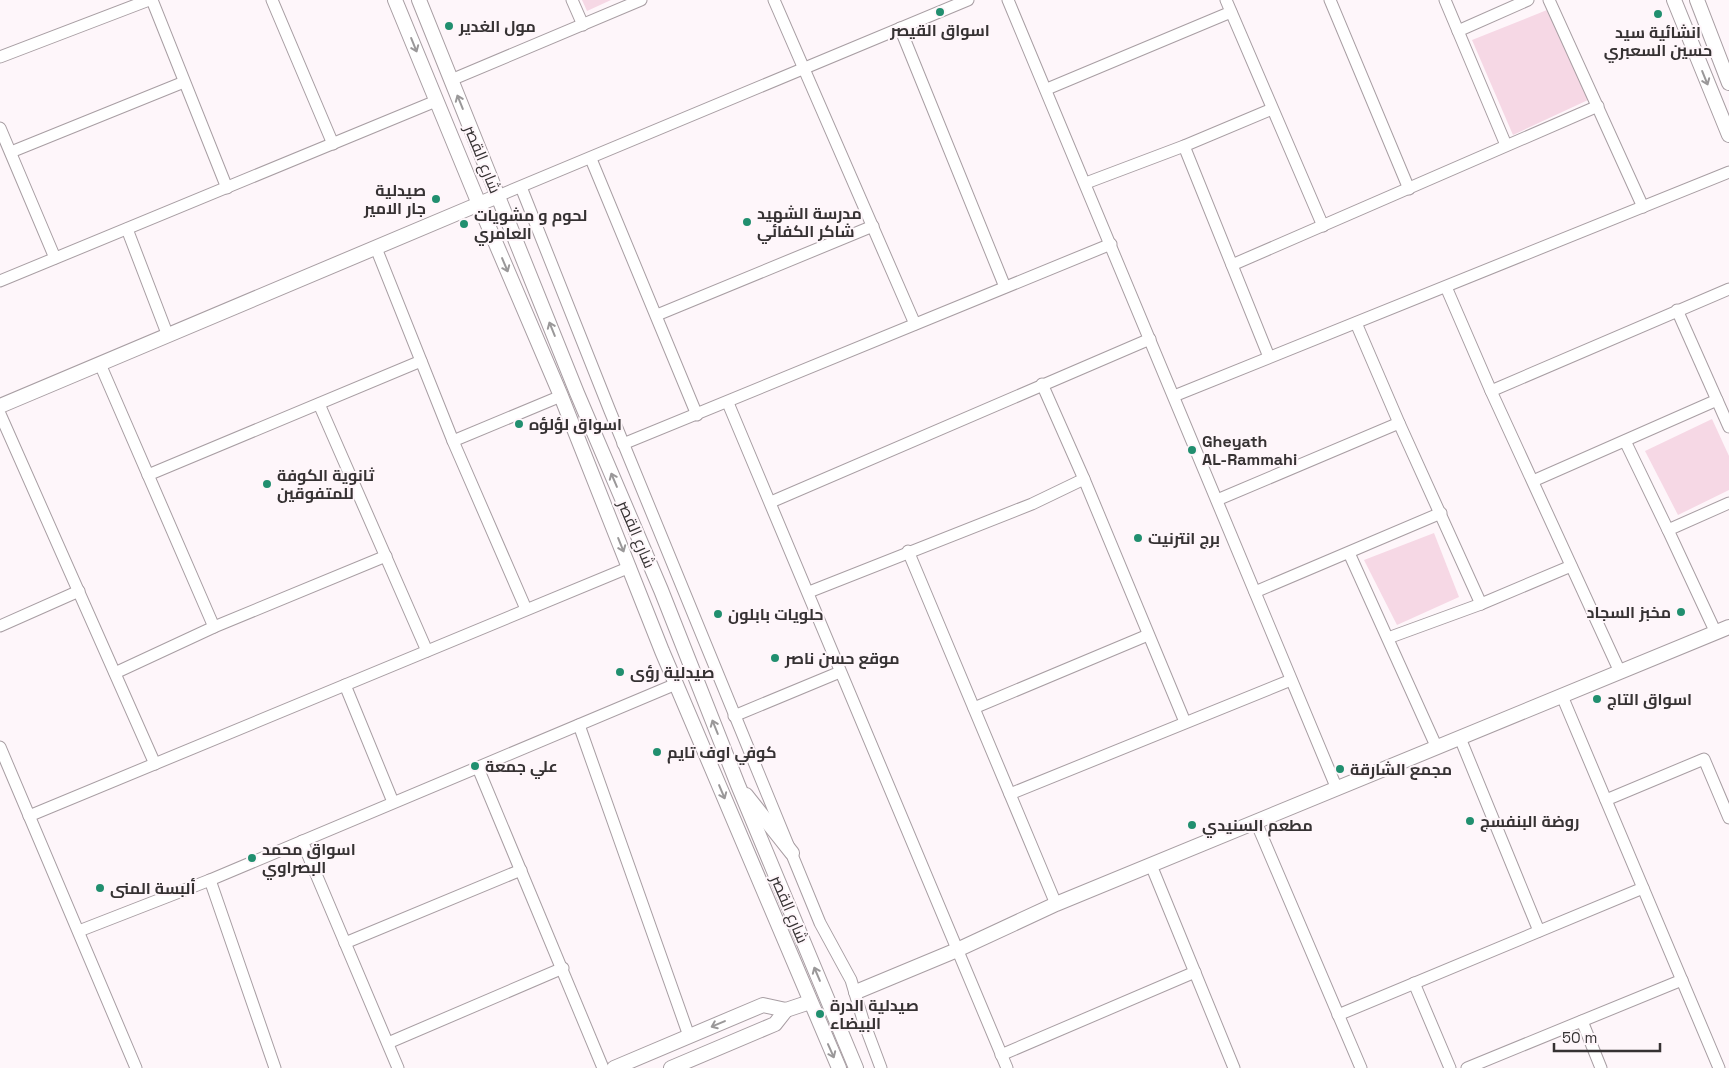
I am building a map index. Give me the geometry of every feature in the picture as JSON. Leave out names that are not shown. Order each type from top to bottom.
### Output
[{"type":"street","points":[[0,57],[150,0],[227,188]]},
{"type":"street","points":[[272,0],[333,144]]},
{"type":"street","name":"شارع القصر","points":[[396,0],[436,101],[561,396],[662,651],[839,1068]]},
{"type":"street","name":"شارع القصر","points":[[419,0],[577,393],[661,590],[738,785],[856,1068]]},
{"type":"street","points":[[572,0],[583,25]]},
{"type":"street","points":[[451,80],[641,0]]},
{"type":"street","points":[[774,0],[916,324]]},
{"type":"street","points":[[0,406],[968,0]]},
{"type":"street","points":[[1008,0],[1047,89],[1336,789]]},
{"type":"street","points":[[1226,0],[1323,226]]},
{"type":"street","points":[[1330,0],[1409,189]]},
{"type":"street","points":[[1444,0],[1506,145]]},
{"type":"street","points":[[1458,31],[1528,0]]},
{"type":"street","points":[[1549,0],[1643,207]]},
{"type":"street","points":[[1674,0],[1729,135]]},
{"type":"street","points":[[1697,0],[1729,83]]},
{"type":"street","points":[[1047,89],[1231,12]]},
{"type":"street","points":[[900,28],[1005,287]]},
{"type":"street","points":[[12,152],[184,82]]},
{"type":"street","points":[[0,281],[436,101]]},
{"type":"street","points":[[1232,265],[1598,106]]},
{"type":"street","points":[[1086,183],[1184,146],[1272,109]]},
{"type":"street","points":[[0,128],[12,152],[55,258]]},
{"type":"street","points":[[1184,146],[1269,357]]},
{"type":"street","points":[[591,159],[698,415]]},
{"type":"street","points":[[1174,396],[1729,172]]},
{"type":"street","points":[[520,187],[623,444],[823,930],[844,964],[856,992],[863,1020],[881,1068]]},
{"type":"street","points":[[657,315],[873,226]]},
{"type":"street","points":[[127,229],[168,336]]},
{"type":"street","points":[[623,444],[728,403],[1111,244]]},
{"type":"street","points":[[376,248],[453,440],[526,609]]},
{"type":"street","points":[[1446,286],[1491,391],[1620,672]]},
{"type":"street","points":[[1491,391],[1729,288]]},
{"type":"street","points":[[1677,310],[1729,427]]},
{"type":"street","points":[[1356,323],[1480,604]]},
{"type":"street","points":[[771,502],[1150,339]]},
{"type":"street","points":[[148,475],[421,361]]},
{"type":"street","points":[[100,364],[214,627]]},
{"type":"street","points":[[1042,384],[1084,478],[1185,722]]},
{"type":"street","points":[[453,440],[561,396]]},
{"type":"street","points":[[1533,481],[1717,400]]},
{"type":"street","points":[[728,403],[809,592],[840,672],[1007,1068]]},
{"type":"street","points":[[319,404],[427,651]]},
{"type":"street","points":[[0,414],[155,764]]},
{"type":"street","points":[[1217,500],[1399,423]]},
{"type":"street","points":[[856,992],[957,950],[1056,904],[1723,630],[1668,530],[1625,440]]},
{"type":"street","points":[[809,592],[908,551],[1032,504],[1084,478]]},
{"type":"street","points":[[1668,530],[1729,503]]},
{"type":"street","points":[[1255,592],[1440,513]]},
{"type":"street","points":[[908,551],[1056,904]]},
{"type":"street","points":[[1349,553],[1437,748]]},
{"type":"street","points":[[115,673],[214,627],[386,556]]},
{"type":"street","points":[[1388,638],[1480,604],[1571,566]]},
{"type":"street","points":[[29,816],[526,609],[630,568]]},
{"type":"street","points":[[642,598],[654,600],[661,590]]},
{"type":"street","points":[[0,626],[79,591]]},
{"type":"street","points":[[974,708],[1148,635]]},
{"type":"street","points":[[662,651],[669,642],[677,641],[682,644]]},
{"type":"street","points":[[734,716],[840,672]]},
{"type":"street","points":[[1010,794],[1291,680]]},
{"type":"street","points":[[79,931],[210,880],[676,684]]},
{"type":"street","points":[[345,685],[392,802]]},
{"type":"street","points":[[1562,696],[1719,1068]]},
{"type":"street","points":[[579,725],[690,1036]]},
{"type":"street","points":[[1460,738],[1539,931]]},
{"type":"street","points":[[0,747],[136,1068]]},
{"type":"street","points":[[1606,800],[1704,759],[1729,818]]},
{"type":"street","points":[[478,768],[563,968],[603,1068]]},
{"type":"street","points":[[738,785],[792,853]]},
{"type":"street","points":[[1256,822],[1361,1068]]},
{"type":"street","points":[[302,841],[398,1068]]},
{"type":"street","points":[[1151,865],[1234,1068]]},
{"type":"street","points":[[345,943],[521,870]]},
{"type":"street","points":[[210,880],[275,1068]]},
{"type":"street","points":[[1338,1015],[1643,888]]},
{"type":"street","points":[[388,1043],[563,968]]},
{"type":"street","points":[[1001,1054],[1195,972]]},
{"type":"street","points":[[1467,1068],[1682,980]]},
{"type":"street","points":[[1414,983],[1450,1068]]},
{"type":"street","points":[[614,1068],[763,1005],[786,1010],[810,1002]]},
{"type":"street","points":[[671,1068],[775,1024],[786,1010]]},
{"type":"street","points":[[1582,1021],[1601,1068]]},
{"type":"shaded area","points":[[582,0],[611,0],[587,11]]},
{"type":"shaded area","points":[[1547,10],[1588,100],[1513,135],[1472,40]]},
{"type":"shaded area","points":[[1712,419],[1729,456],[1729,490],[1678,515],[1645,451]]},
{"type":"shaded area","points":[[1434,533],[1459,597],[1397,625],[1364,560]]},
{"type":"place","name":"اسواق القيصر","points":[[940,12]]},
{"type":"place","name":"انشائية سيد حسين السعبري","points":[[1658,14]]},
{"type":"place","name":"مول الغدير","points":[[449,26]]},
{"type":"place","name":"صيدلية جار الامير","points":[[436,199]]},
{"type":"place","name":"مدرسة الشهيد شاكر الكفائي","points":[[747,222]]},
{"type":"place","name":"لحوم و مشويات العامري","points":[[464,224]]},
{"type":"place","name":"اسواق لؤلؤه","points":[[519,424]]},
{"type":"place","name":"Gheyath AL-Rammahi","points":[[1192,450]]},
{"type":"place","name":"ثانوية الكوفة للمتفوقين","points":[[267,484]]},
{"type":"place","name":"برج انترنيت","points":[[1138,538]]},
{"type":"place","name":"مخبز السجاد","points":[[1681,612]]},
{"type":"place","name":"حلويات بابلون","points":[[718,614]]},
{"type":"place","name":"موقع حسن ناصر","points":[[775,658]]},
{"type":"place","name":"صيدلية رؤى","points":[[620,672]]},
{"type":"place","name":"اسواق التاج","points":[[1597,699]]},
{"type":"place","name":"كوفي اوف تايم","points":[[657,752]]},
{"type":"place","name":"علي جمعة","points":[[475,766]]},
{"type":"place","name":"مجمع الشارقة","points":[[1340,769]]},
{"type":"place","name":"روضة البنفسج","points":[[1470,821]]},
{"type":"place","name":"مطعم السنيدي","points":[[1192,825]]},
{"type":"place","name":"اسواق محمد البصراوي","points":[[252,858]]},
{"type":"place","name":"ألبسة المنى","points":[[100,888]]},
{"type":"place","name":"صيدلية الدرة البيضاء","points":[[820,1014]]}]
